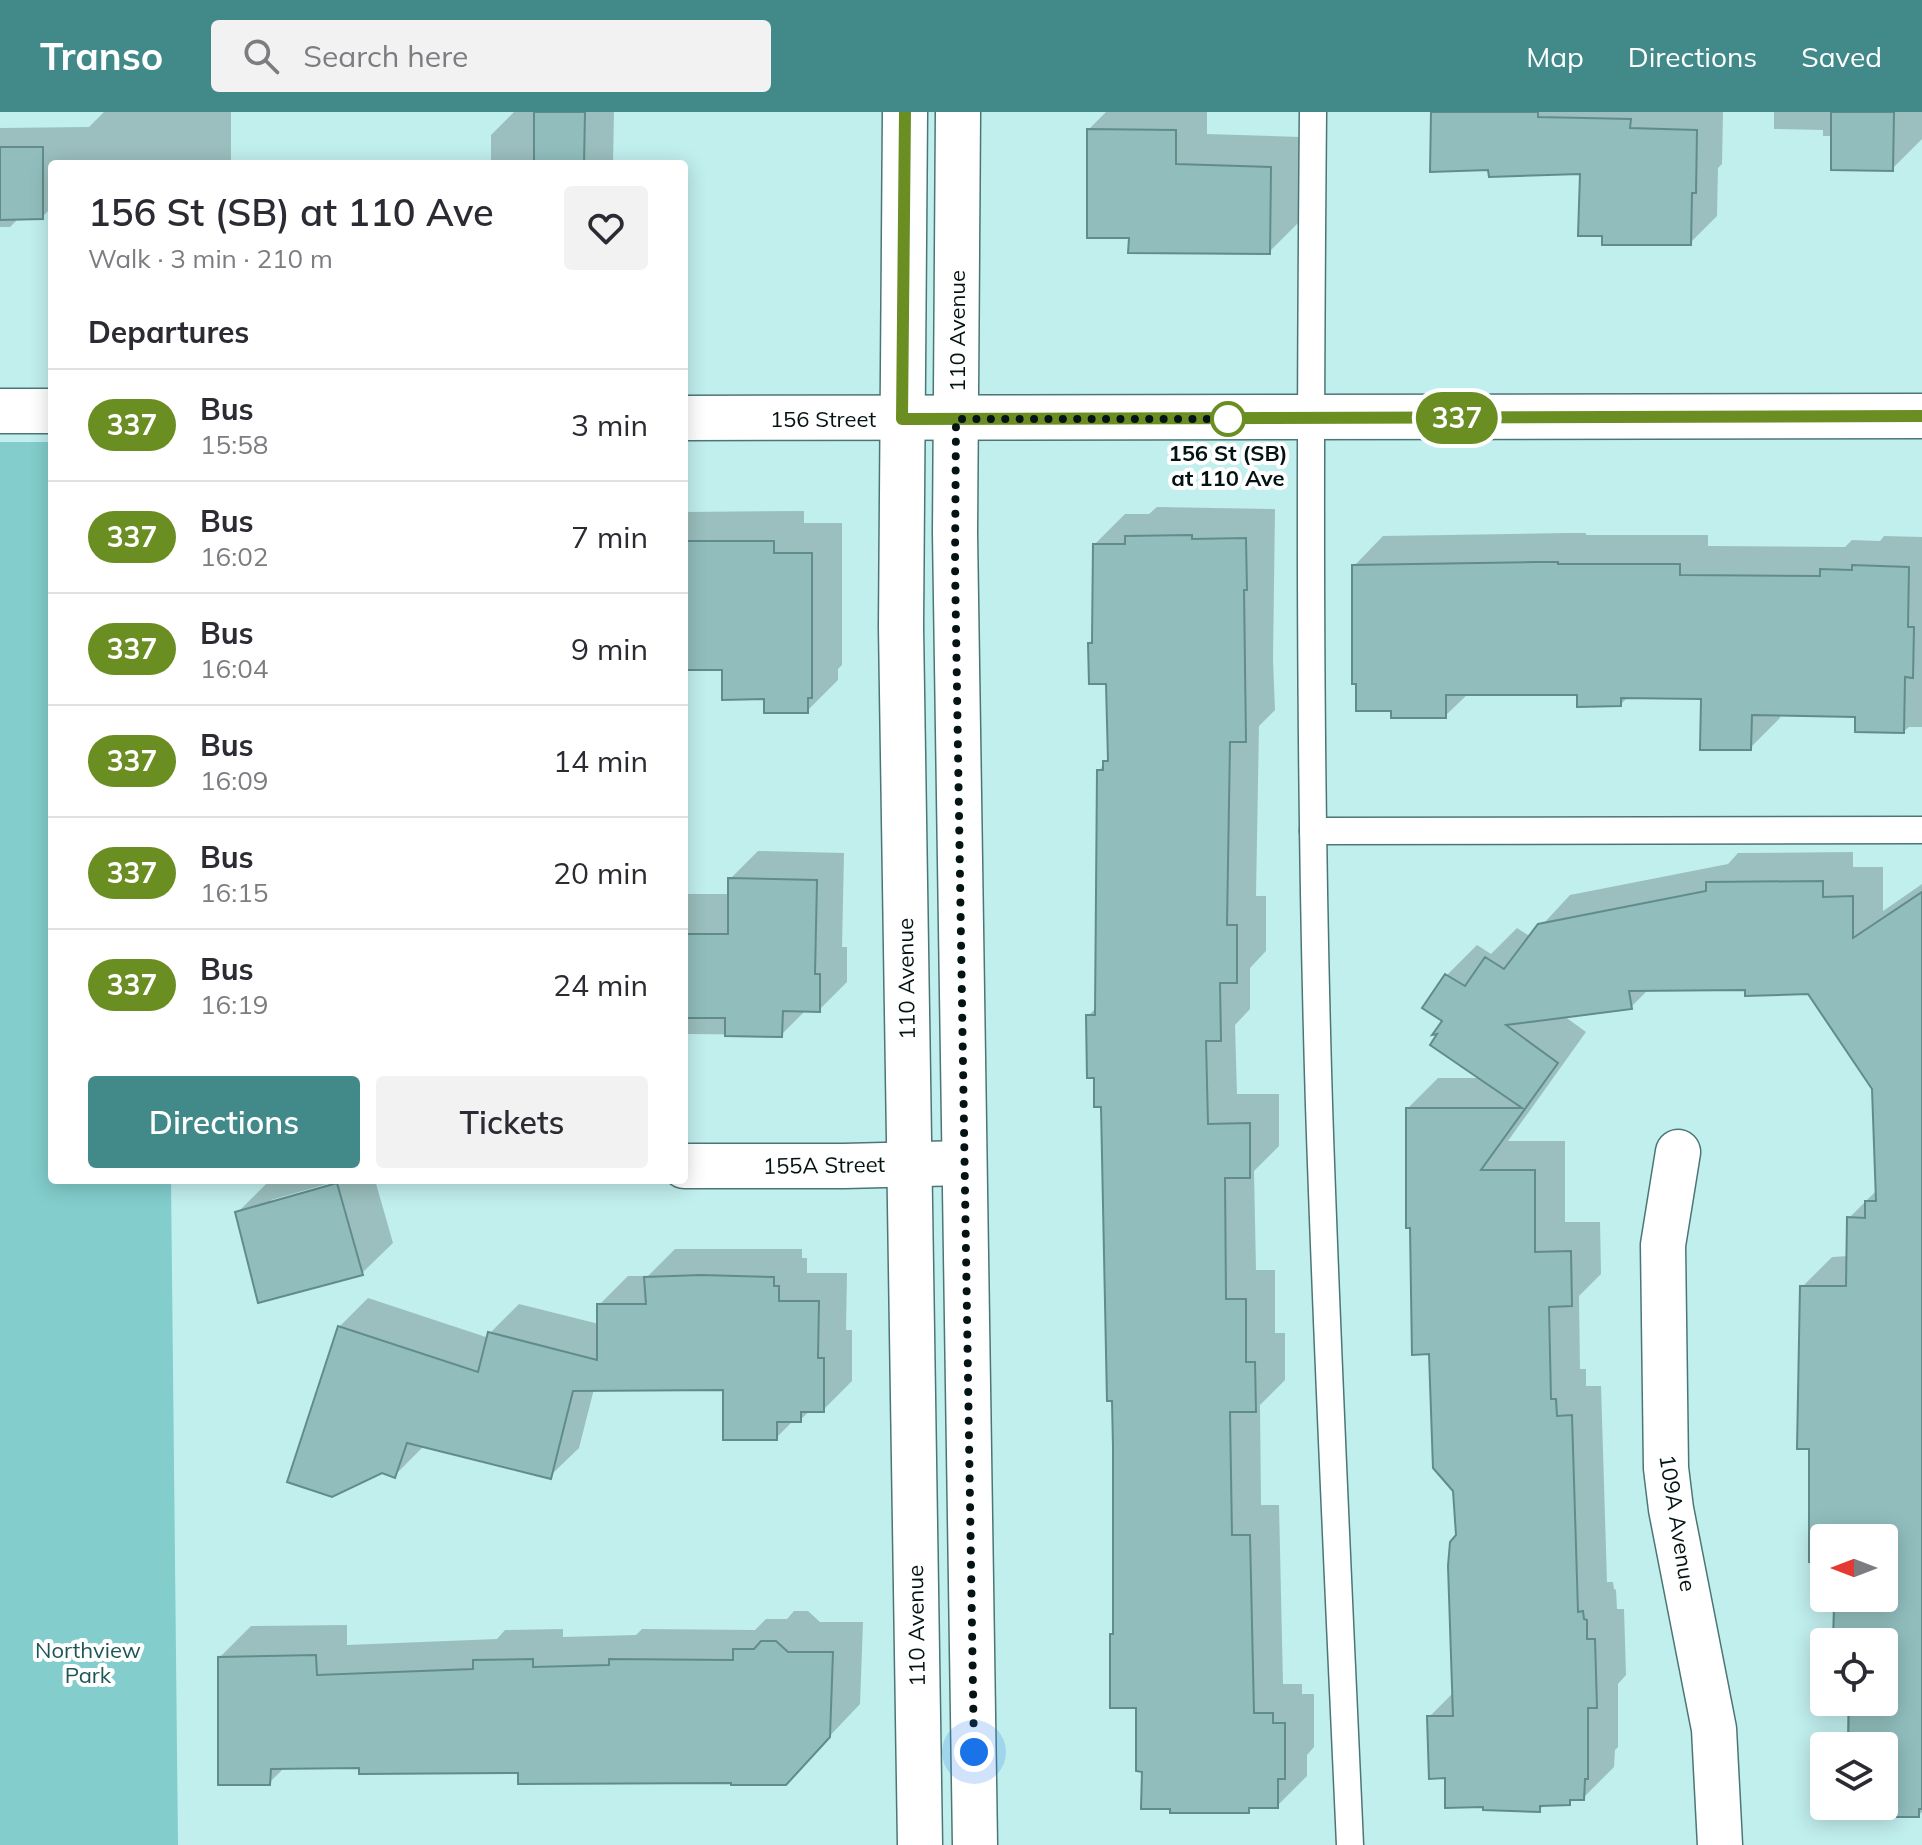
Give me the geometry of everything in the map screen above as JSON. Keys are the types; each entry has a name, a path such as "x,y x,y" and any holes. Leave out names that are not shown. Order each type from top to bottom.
{"street":[{"name":"110 Avenue","path":"905,112 901,627 920,1845"},
{"name":"110 Avenue","path":"958,112 955,533 975,1845"},
{"path":"0,411 48,411"},
{"name":"156 Street","path":"688,418 1922,416"},
{"name":"109A Avenue","path":"1678,1152 1663,1245 1666,1468 1671,1509 1714,1729 1720,1845"},
{"name":"155A Street","path":"688,1166 964,1163"}],"lane":[{"path":"1313,112 1310,418 1313,831 1319,1106 1350,1845"},
{"path":"1313,831 1922,830"}],"green space":[{"name":"Northview Park","path":"0,442 48,442 48,1184 171,1184 178,1845 0,1845"}],"building":[{"path":"534,112 585,112 584,160 534,160"},
{"path":"1431,112 1538,112 1538,117 1631,119 1630,128 1697,130 1691,245 1602,245 1602,236 1578,236 1580,174 1489,177 1488,170 1430,172"},
{"path":"1831,112 1894,112 1893,171 1831,170"},
{"path":"1087,129 1176,130 1176,164 1271,167 1270,254 1128,253 1129,238 1087,238"},
{"path":"0,147 43,147 43,219 0,220"},
{"path":"1192,535 1192,539 1246,538 1246,742 1230,742 1227,925 1237,925 1237,983 1220,983 1221,1041 1206,1041 1208,1124 1250,1123 1250,1178 1225,1178 1226,1299 1246,1299 1246,1362 1255,1362 1256,1412 1230,1412 1232,1535 1250,1535 1254,1713 1273,1713 1273,1723 1285,1723 1285,1779 1278,1779 1278,1808 1249,1808 1249,1813 1170,1813 1170,1809 1141,1809 1142,1772 1136,1771 1136,1708 1110,1708 1110,1634 1113,1634 1112,1401 1107,1401 1101,1107 1094,1107 1094,1078 1087,1078 1086,1015 1095,1015 1097,770 1103,770 1103,761 1108,761 1106,684 1089,684 1093,544 1125,544 1125,536"},
{"path":"688,541 774,541 774,553 812,553 812,698 808,698 808,713 764,713 764,699 722,700 722,670 688,670"},
{"path":"1680,564 1680,575 1820,576 1820,569 1852,570 1852,565 1909,567 1908,627 1914,627 1913,678 1905,677 1904,733 1855,732 1855,717 1752,715 1751,750 1700,750 1701,699 1621,698 1621,706 1577,707 1577,695 1446,695 1446,718 1391,718 1391,711 1356,711 1356,684 1352,684 1352,565"},
{"path":"728,878 817,880 815,974 820,974 820,1012 783,1011 782,1037 725,1036 725,1018 688,1018 688,934 728,934"},
{"path":"1823,881 1823,897 1853,896 1853,938 1922,892 1922,1809 1919,1809 1919,1817 1898,1817 1898,1732 1848,1732 1849,1716 1898,1716 1898,1628 1833,1628 1834,1612 1898,1612 1898,1524 1810,1524 1809,1562 1809,1449 1797,1449 1800,1286 1846,1286 1847,1217 1865,1218 1865,1201 1876,1201 1872,1089 1808,994 1745,996 1745,990 1629,991 1632,1009 1506,1025 1558,1063 1481,1170 1535,1170 1535,1252 1571,1251 1572,1306 1549,1307 1551,1399 1556,1399 1557,1416 1572,1415 1578,1612 1583,1611 1587,1620 1587,1639 1595,1639 1597,1708 1588,1708 1588,1779 1585,1779 1584,1800 1570,1800 1570,1805 1540,1806 1540,1812 1483,1810 1483,1807 1445,1808 1445,1778 1429,1779 1427,1716 1453,1716 1448,1566 1450,1542 1456,1535 1453,1491 1433,1468 1429,1354 1412,1355 1410,1228 1406,1228 1406,1108 1522,1108 1430,1045 1437,1034 1432,1035 1442,1021 1422,1008 1445,974 1465,986 1485,957 1504,969 1538,924 1706,891 1706,882"},
{"path":"337,1184 363,1275 258,1303 235,1212"},
{"path":"644,1277 774,1277 774,1286 779,1286 779,1301 819,1301 818,1358 824,1358 824,1412 801,1412 801,1422 777,1422 777,1440 723,1440 723,1390 573,1391 551,1479 407,1443 395,1478 382,1473 332,1497 287,1482 338,1326 478,1372 488,1332 597,1360 597,1304 646,1304"},
{"path":"761,1641 776,1641 788,1652 833,1652 830,1737 786,1785 518,1784 518,1773 359,1774 359,1768 271,1769 270,1785 218,1785 218,1657 316,1655 317,1675 473,1669 473,1660 533,1659 533,1667 609,1665 609,1659 733,1660 733,1649 754,1649"}],"bus line":[{"name":"337","path":"905,112 902,419 1922,416"}],"place":[{"name":"156 St (SB) at 110 Ave","path":"1228,419"}],"route":[{"path":"974,1752 955,565 956,419 1228,419"}]}
